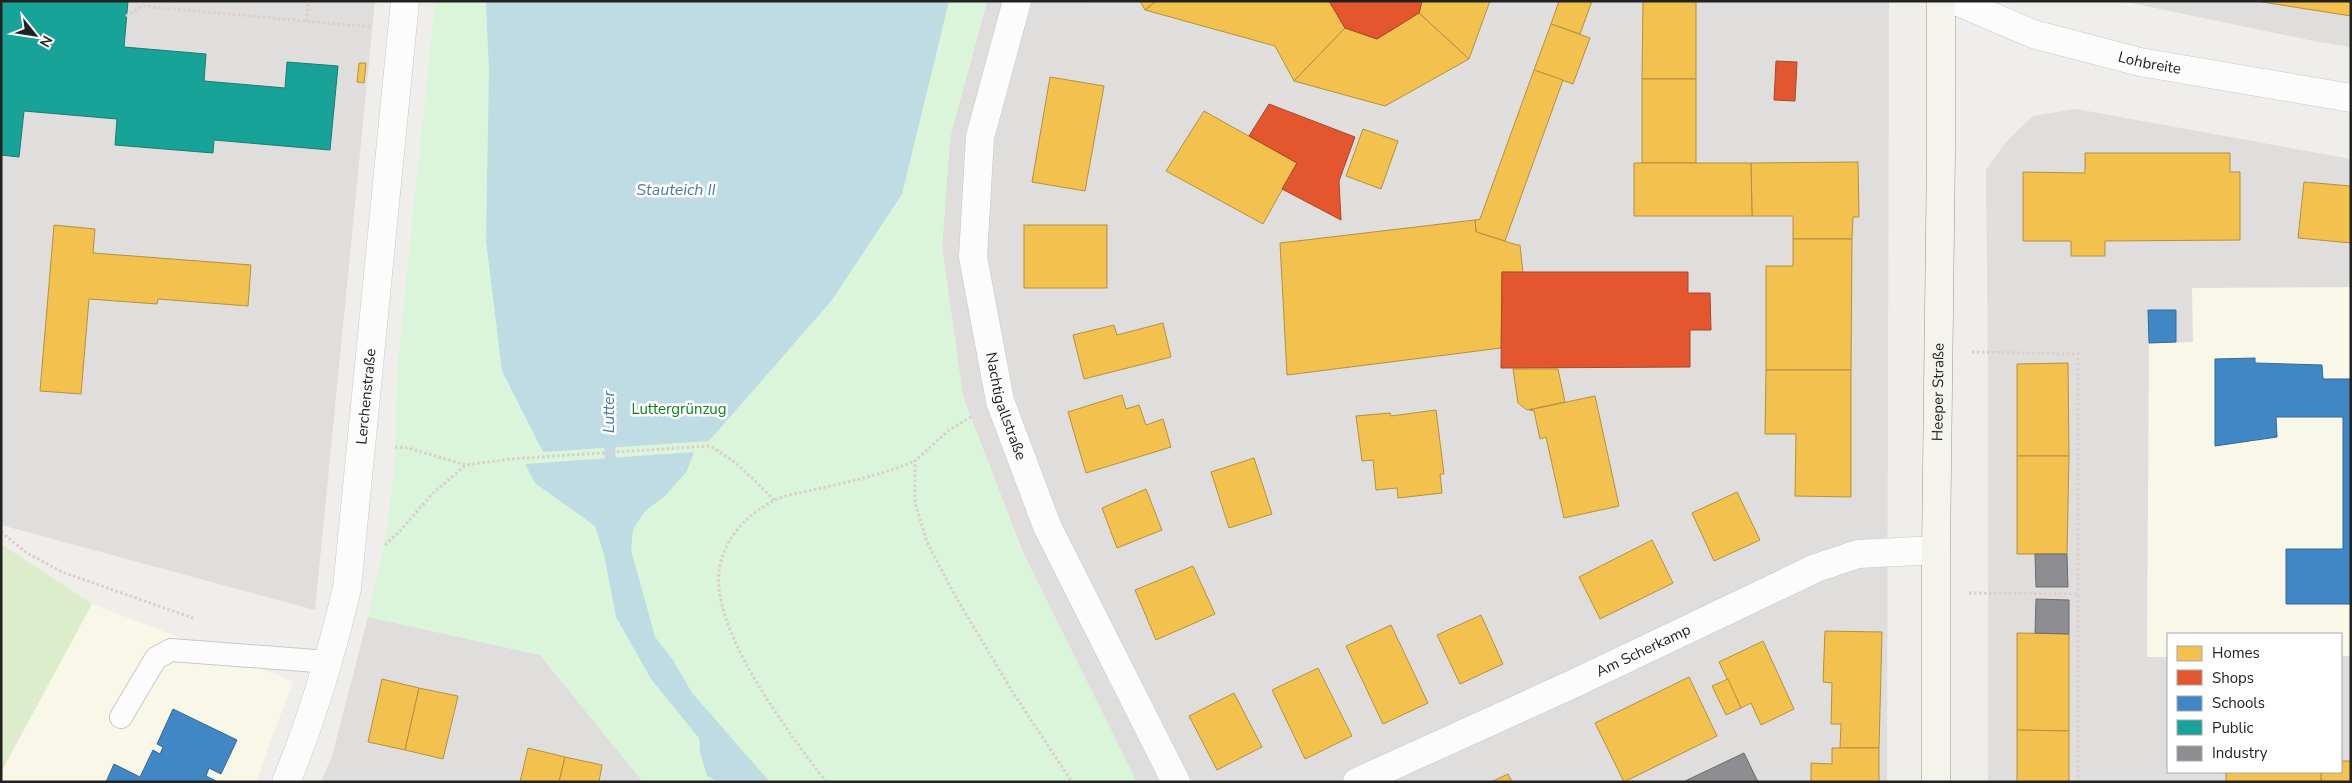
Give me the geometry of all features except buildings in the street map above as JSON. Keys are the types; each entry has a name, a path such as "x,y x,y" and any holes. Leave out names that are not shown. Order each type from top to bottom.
{"main road":[{"name":"Heeper Straße","path":"1936,782 1941,1"}],"street":[{"name":"Lerchenstraße","path":"286,782 308,729 330,662 348,588 405,1"},
{"name":"Nachtigallstraße","path":"1017,1 980,137 973,257 1000,401 1047,526 1176,782"},
{"name":"Lohbreite","path":"1956,1 2034,34 2140,62 2351,98"},
{"name":"Am Scherkamp","path":"1358,782 1575,683 1816,568 1858,554 1936,550"}],"lane":[{"path":"121,717 156,658 171,650 330,662"}],"path":[{"path":"126,16 149,1"},
{"path":"306,21 309,1"},
{"path":"143,6 360,26"},
{"path":"1939,352 2078,354 2078,782"},
{"path":"826,782 778,718 740,652 720,597 719,568 725,549 734,531 748,518 774,500 894,470 914,461 949,430 1000,401"},
{"path":"362,444 408,448 466,465 510,459 709,446 719,451 738,466 774,500"},
{"path":"914,461 915,503 927,542 954,594 1012,691 1072,782"},
{"path":"351,552 380,548 389,542 434,492 466,465"},
{"path":"1,532 27,553 62,572 200,620"},
{"path":"1936,592 2078,594"}],"shaded area":[{"path":"1,1 375,1 315,610 1,525"},
{"path":"987,1 1889,1 1887,782 1137,782 1024,555 963,397 942,248 950,138"},
{"path":"1088,1 1140,1 1145,10 1275,46 1294,81 1385,106 1469,59 1490,1 1559,1 1480,219 1404,228 1404,194 1383,189 1401,140 1292,103 1071,59"},
{"path":"2122,1 2351,1 2351,47 2318,42"},
{"path":"2076,109 2351,159 2351,782 1988,782 1986,170 2005,143 2033,116"},
{"path":"2351,287 2351,656 2342,656 2342,633 2167,633 2167,657 2147,657 2149,343 2193,342 2192,288"},
{"path":"128,356 328,374 310,581 110,543 112,522 79,519 91,381 126,384"},
{"path":"92,604 293,681 256,782 1,782 1,772"},
{"path":"368,617 540,655 643,782 321,782 332,756"}],"green space":[{"name":"Luttergrünzug","path":"435,1 987,1 950,138 942,248 963,397 1024,555 1137,782 643,782 540,655 368,617 385,540 394,475 398,362"},
{"path":"1,544 92,604 1,772"}],"water":[{"name":"Stauteich II","path":"486,1 949,1 902,194 832,300 709,441 543,452 502,371 486,240 489,71"},
{"path":"694,452 687,471 665,496 645,511 633,529 631,550 655,637 673,660 692,693 770,782 719,782 707,776 700,752 699,738 651,679 616,617 604,554 595,526 535,483 525,464"}],"waterway":[{"name":"Lutter","path":"609,434 611,472"}]}
